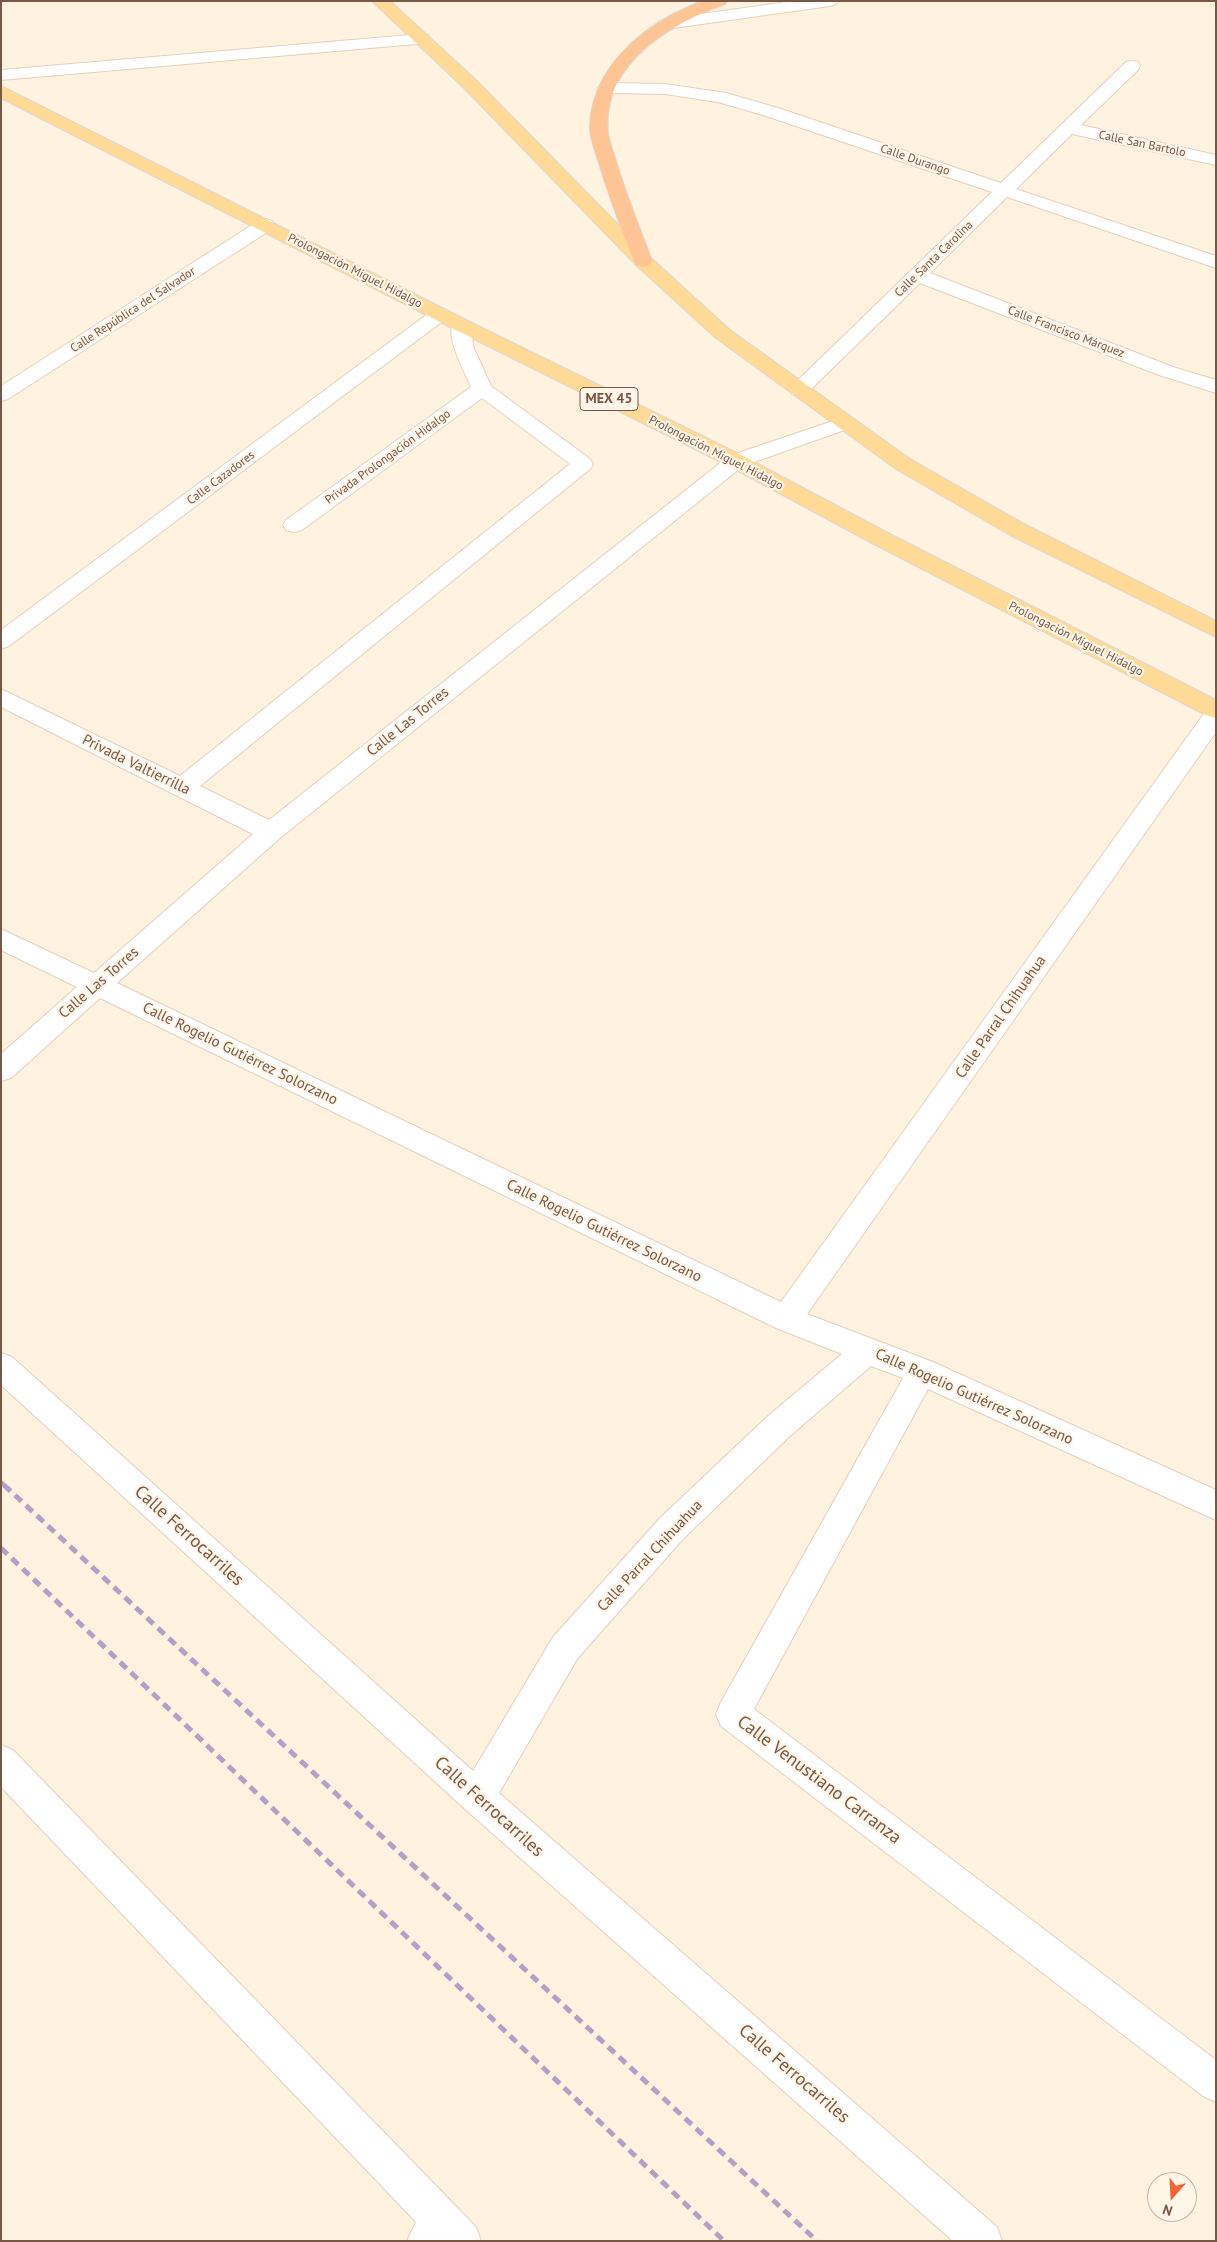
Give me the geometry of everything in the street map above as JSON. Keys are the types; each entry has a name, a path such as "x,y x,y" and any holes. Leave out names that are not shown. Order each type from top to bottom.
{"highway":[{"path":"643,261 611,175 599,132 601,102 614,73 635,47 666,24 692,10 719,1"}],"main road":[{"path":"380,1 471,86 643,261 724,334 903,464 1018,530 1216,630"},
{"name":"Prolongación Miguel Hidalgo","path":"1,91 461,325 736,461 878,537 1216,710"}],"street":[{"path":"666,24 830,1"},
{"path":"1,75 422,39"},
{"name":"Calle Santa Carolina","path":"799,390 1132,66"},
{"name":"Calle Durango","path":"607,88 665,89 720,97 772,112 1216,262"},
{"name":"Calle San Bartolo","path":"1069,128 1216,160"},
{"name":"Calle República del Salvador","path":"1,395 265,225"},
{"name":"Calle Francisco Márquez","path":"917,275 1166,371 1216,387"},
{"name":"Calle Cazadores","path":"1,641 440,314"},
{"path":"182,787 583,464 482,389 463,346 461,325"},
{"name":"Privada Prolongación Hidalgo","path":"294,525 482,389"},
{"name":"Calle Las Torres","path":"1,1070 271,832 736,461 846,423"},
{"name":"Privada Valtierrilla","path":"1,697 271,832"},
{"name":"Calle Parral Chihuahua","path":"786,1319 1216,714"},
{"name":"Calle Rogelio Gutiérrez Solorzano","path":"1,939 786,1319 922,1372 1216,1505"},
{"name":"Calle Parral Chihuahua","path":"477,1796 565,1648 671,1529 779,1426 867,1351"},
{"name":"Calle Ferrocarriles","path":"1,1366 477,1796 983,2241"},
{"name":"Calle Venustiano Carranza","path":"922,1372 733,1714 1216,2083"},
{"path":"1,1762 443,2234"}],"railway":[{"path":"1,1482 4,1485"},
{"path":"4,1485 817,2241"},
{"path":"1,1548 724,2241"}]}
